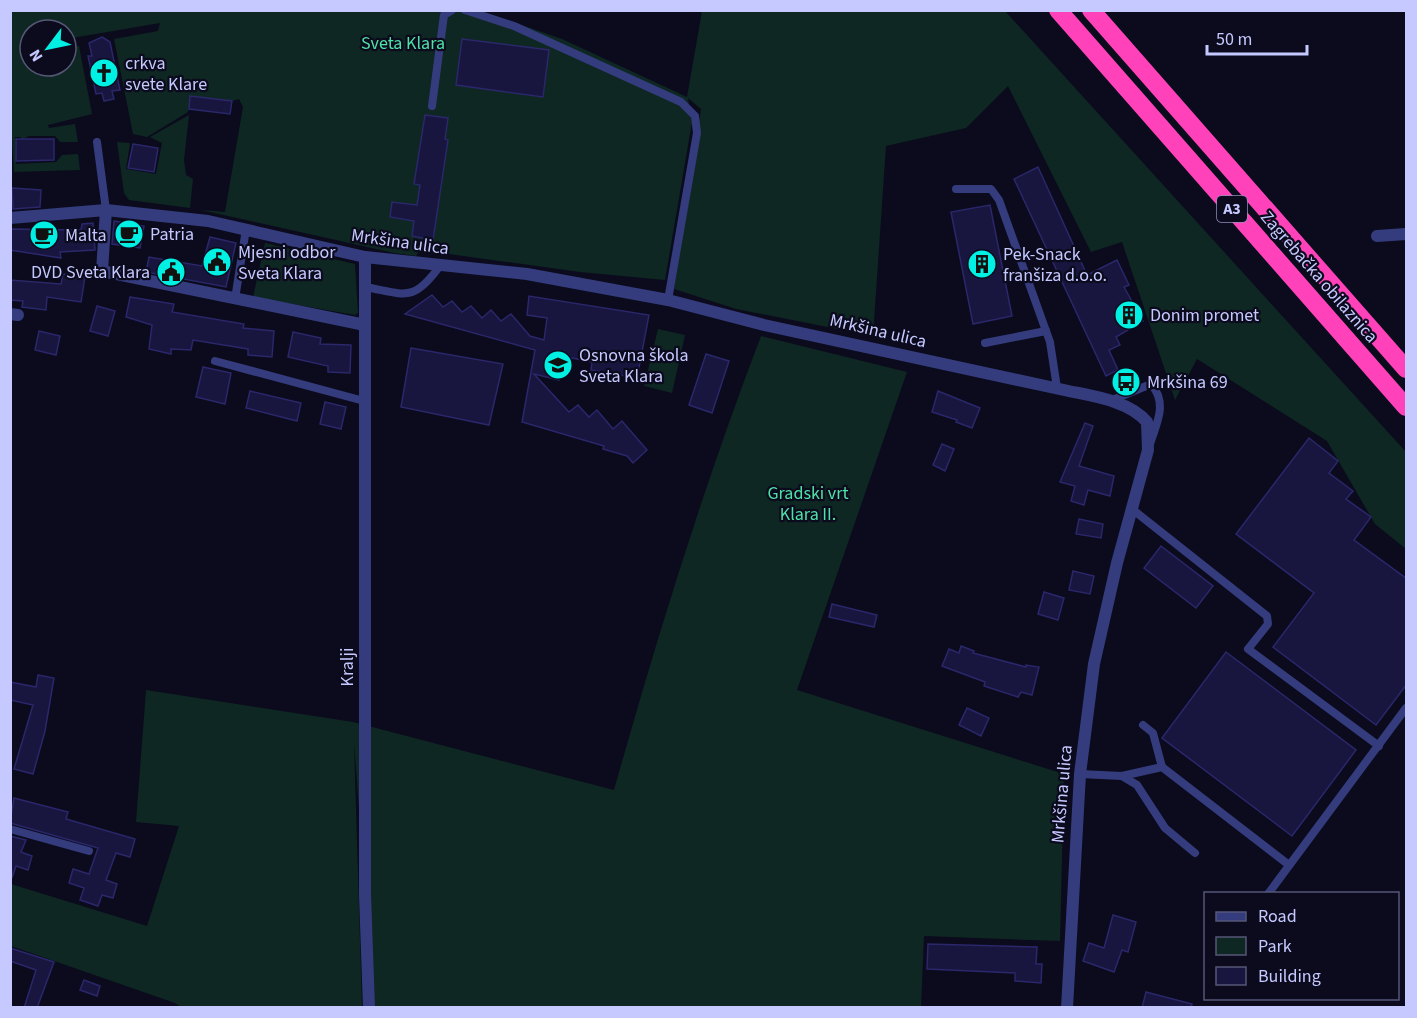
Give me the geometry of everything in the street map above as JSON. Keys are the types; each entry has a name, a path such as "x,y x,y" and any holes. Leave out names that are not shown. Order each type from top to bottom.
{"highway":[{"name":"Zagrebačka obilaznica","path":"1058,10 1407,407"},
{"name":"Zagrebačka obilaznica","path":"1091,10 1407,369"}],"street":[{"name":"Mrkšina ulica","path":"10,218 106,210 167,214 246,229 365,257 439,267 526,274 668,300 764,325 1057,388 1110,401 1131,409 1147,422 1148,450 1098,645 1080,774 1067,1008"},
{"path":"106,210 102,271 365,326"},
{"path":"1377,236 1407,234"},
{"name":"Kralji","path":"365,257 365,884 369,1008"}],"lane":[{"path":"432,106 444,15 452,10"},
{"path":"465,10 514,26 681,102 695,116 698,134 668,300"},
{"path":"97,142 106,210"},
{"path":"956,189 991,189 999,200 1046,331 1057,388"},
{"path":"235,299 246,229"},
{"path":"365,287 406,294 415,292 424,287 439,267"},
{"path":"985,344 1046,331"},
{"path":"215,361 364,401"},
{"path":"1110,401 1151,384 1158,393 1162,405 1148,450"},
{"path":"1132,509 1267,616 1268,624 1248,649 1379,746"},
{"path":"1269,892 1407,708"},
{"path":"1143,725 1153,733 1162,766 1289,865"},
{"path":"1080,774 1122,776 1162,766"},
{"path":"1122,776 1137,785 1165,828 1195,853"},
{"path":"10,829 89,851"}],"green space":[{"name":"Sveta Klara","path":"11,11 481,11 562,39 687,97 702,11 1005,11 1406,452 1406,549 1375,524 1327,441 1197,359 1175,400 1122,242 1091,252 1008,86 966,128 886,146 873,336 736,309 674,289 701,109 688,98 692,122 665,280 580,272 420,250 416,256 394,253 201,210 225,212 243,107 239,99 232,101 191,96 188,112 147,137 133,134 114,39 158,31 160,23 78,37 78,18 18,18 18,78 78,78 79,46 92,114 48,125 49,128 75,124 78,142 60,142 55,136 29,136 21,140 21,137 15,137 16,164 56,162 62,155 78,154 80,170 14,172 11,123"},
{"path":"189,115 184,160 186,175 193,179 190,208 129,200 124,193 117,142 130,143 126,169 156,174 162,143 150,137"},
{"path":"265,243 355,264 358,313 355,315 253,297"},
{"path":"658,329 685,335 672,393 644,386"},
{"name":"Gradski vrt Klara II.","path":"761,336 907,372 797,690 1064,774 1060,941 924,936 921,1007 374,1007 354,742 362,1007 181,1007 11,946 11,884 147,926 179,826 136,822 146,690 353,722 614,790 682,562"}],"building":[{"name":"crkva svete Klare","path":"102,37 110,42 120,90 112,91 114,99 104,101 102,93 96,94 88,56 92,56 89,43"},
{"path":"462,39 549,50 543,97 456,85"},
{"path":"190,96 232,101 230,114 189,109"},
{"path":"425,115 448,118 445,139 448,140 433,240 412,236 414,221 390,217 392,202 417,205 420,185 414,184"},
{"path":"16,139 54,139 54,160 16,161"},
{"path":"133,144 158,148 154,172 128,168"},
{"path":"1038,167 1087,275 1117,260 1129,285 1124,287 1143,321 1116,337 1120,345 1109,350 1118,370 1106,376 1014,179"},
{"path":"12,188 41,190 40,207 13,209"},
{"name":"Pek-Snack franšiza d.o.o.","path":"990,205 1012,316 973,324 951,212"},
{"path":"114,221 144,226 140,248 112,244"},
{"path":"93,223 95,250 60,252 61,258 10,250 10,229 81,230 82,224"},
{"path":"210,237 236,243 226,287 146,272 149,257 202,266"},
{"path":"63,274 85,277 81,302 47,297 46,310 22,307 23,301 10,300 10,280 61,284"},
{"path":"432,295 443,307 452,301 462,312 471,306 482,318 491,310 501,321 511,314 530,336 544,340 547,318 527,315 529,296 649,315 637,378 591,370 592,362 562,356 559,380 534,374 569,412 578,405 589,417 597,410 613,429 622,421 647,450 633,463 627,456 603,449 604,446 522,422 535,350 405,314"},
{"path":"130,297 174,304 172,312 244,324 243,328 274,331 272,357 248,355 248,349 193,340 191,350 171,349 171,354 149,349 152,325 126,317"},
{"path":"97,306 115,311 108,336 90,331"},
{"path":"39,331 60,336 56,355 35,350"},
{"path":"293,332 321,338 320,344 351,345 350,373 328,372 328,366 288,357"},
{"path":"411,348 503,364 489,425 401,407"},
{"path":"706,354 729,361 712,413 689,405"},
{"path":"203,367 231,373 225,404 196,397"},
{"path":"250,391 301,403 297,421 246,408"},
{"path":"938,391 980,408 972,428 956,422 957,420 932,412"},
{"path":"325,402 346,407 341,429 320,424"},
{"path":"1085,423 1093,426 1079,466 1114,476 1110,496 1088,490 1084,505 1071,501 1075,486 1060,482"},
{"path":"1309,438 1338,461 1329,473 1353,491 1346,499 1371,517 1354,540 1407,579 1407,684 1376,725 1273,647 1314,593 1236,534"},
{"path":"942,444 954,449 945,471 933,465"},
{"path":"1079,519 1103,524 1101,538 1076,534"},
{"path":"1161,546 1213,586 1196,608 1144,568"},
{"path":"1073,571 1094,576 1090,594 1069,590"},
{"path":"1044,592 1064,598 1058,620 1038,614"},
{"path":"832,604 877,615 874,627 829,617"},
{"path":"961,646 974,651 973,653 1026,667 1026,665 1039,667 1032,695 1021,692 1018,697 984,686 985,682 942,666 949,649 959,653"},
{"path":"1226,652 1356,750 1292,836 1162,738"},
{"path":"38,675 54,678 45,731 33,774 14,769 33,705 10,700 10,682 36,687"},
{"path":"967,708 989,718 981,736 959,725"},
{"path":"14,798 68,812 66,819 135,839 130,857 116,853 106,880 117,884 113,898 102,895 98,906 80,900 84,888 69,883 73,869 89,874 98,848 10,823"},
{"path":"10,836 26,840 21,852 32,856 28,870 16,866 12,878"},
{"path":"1113,915 1136,922 1128,952 1122,950 1114,972 1083,961 1089,943 1104,948"},
{"path":"928,944 1037,947 1036,964 1042,964 1041,983 1015,981 1015,973 927,969"},
{"path":"10,948 54,962 37,1008 24,1008 36,970 10,961"},
{"path":"84,980 100,986 97,996 80,990"},
{"path":"1146,992 1192,1004 1191,1008 1142,1008"}],"place":[{"name":"crkva svete Klare","path":"104,73"},
{"name":"Patria","path":"129,234"},
{"name":"Malta","path":"44,235"},
{"name":"Mjesni odbor Sveta Klara","path":"217,262"},
{"name":"Pek-Snack franšiza d.o.o.","path":"982,264"},
{"name":"DVD Sveta Klara","path":"171,272"},
{"name":"Donim promet","path":"1129,315"},
{"name":"Osnovna škola Sveta Klara","path":"558,365"},
{"name":"Mrkšina 69","path":"1126,382"}]}
